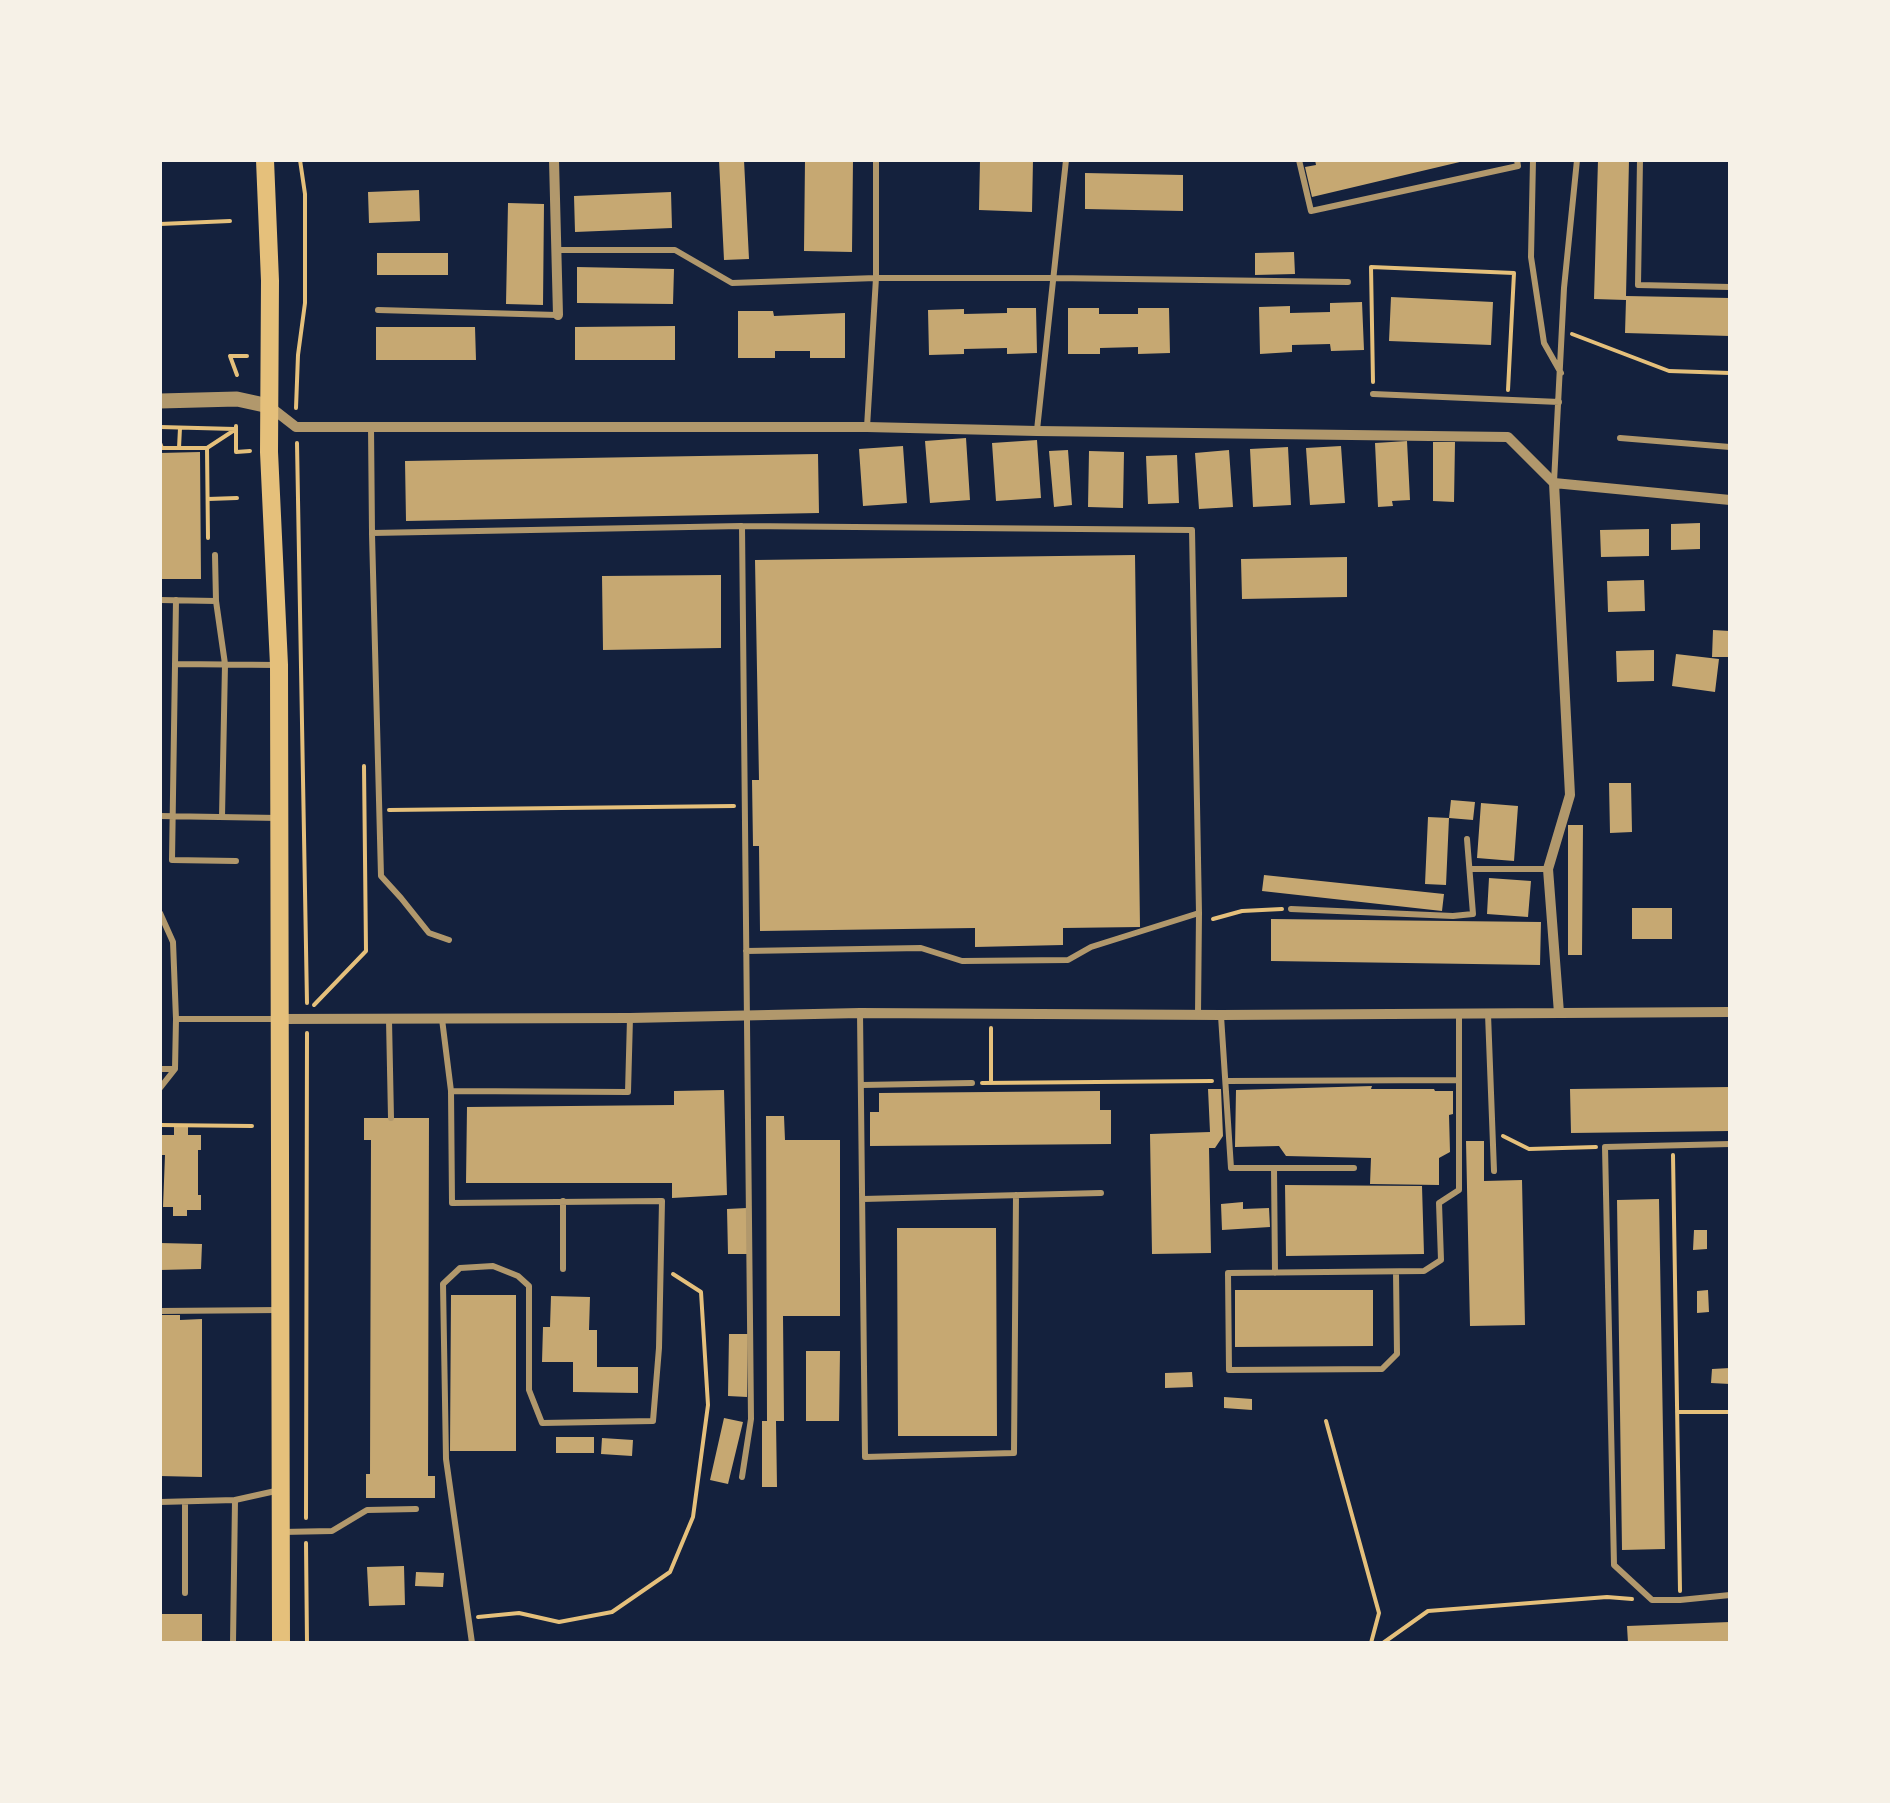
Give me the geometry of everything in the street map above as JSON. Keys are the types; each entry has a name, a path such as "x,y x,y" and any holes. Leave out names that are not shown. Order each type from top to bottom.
{"main road":[{"path":"264,160 270,281 272,570 278,665 280,1643"}],"street":[{"path":"554,160 558,314"},
{"path":"160,401 237,399 269,406 296,427 867,427 1508,438 1554,483 1730,500"},
{"path":"1554,483 1570,795 1548,869 1558,1013"},
{"path":"280,1019 860,1013 1730,1012"}],"lane":[{"path":"867,427 876,278 876,160"},
{"path":"1037,431 1066,160"},
{"path":"1299,160 1311,211 1518,166 1517,160"},
{"path":"1533,160 1531,257 1544,343 1562,374"},
{"path":"1554,483 1564,288 1577,160"},
{"path":"1640,160 1638,286 1730,287"},
{"path":"556,250 675,250 732,283 876,278 1348,282"},
{"path":"378,310 558,314"},
{"path":"1373,394 1559,402"},
{"path":"371,426 381,876 429,933 449,940"},
{"path":"1620,438 1730,447"},
{"path":"372,533 742,526 1192,530 1198,1014"},
{"path":"742,526 751,1419 742,1478"},
{"path":"215,555 216,601 225,664 222,817"},
{"path":"160,600 216,601"},
{"path":"176,600 172,860 236,861"},
{"path":"175,664 278,665"},
{"path":"160,816 279,818"},
{"path":"1291,909 1473,914 1467,840"},
{"path":"1469,869 1548,869"},
{"path":"746,952 921,948 962,961 1068,960 1091,947 1198,912"},
{"path":"160,913 173,942 176,1019 176,1069 160,1088"},
{"path":"1396,1272 1397,1354 1382,1368 1228,1370 1228,1273 1275,1273 1396,1272 1424,1272 1441,1260 1439,1203 1460,1190 1459,1012"},
{"path":"860,1013 865,1457 1014,1454 1016,1195"},
{"path":"1488,1013 1494,1172"},
{"path":"1221,1015 1231,1168 1354,1168"},
{"path":"450,1091 628,1092 630,1018"},
{"path":"176,1019 280,1019"},
{"path":"442,1019 450,1091 452,1202 662,1201 653,1422 542,1422 529,1390 530,1286 518,1276 492,1266 460,1268 443,1284 446,1459 472,1643"},
{"path":"389,1020 391,1118"},
{"path":"160,1069 176,1069"},
{"path":"1227,1081 1458,1080"},
{"path":"862,1085 972,1083"},
{"path":"1730,1144 1606,1147 1614,1565 1652,1600 1730,1594"},
{"path":"1274,1168 1275,1273"},
{"path":"863,1199 1101,1193"},
{"path":"563,1202 563,1269"},
{"path":"160,1311 280,1310"},
{"path":"160,1502 236,1500 280,1490"},
{"path":"233,1643 236,1500"},
{"path":"184,1593 185,1502"},
{"path":"280,1532 332,1531 367,1510 416,1510"}],"path":[{"path":"296,408 295,356 305,285 305,194 300,160"},
{"path":"160,224 230,221"},
{"path":"1373,394 1370,268 1514,273 1508,400"},
{"path":"1563,330 1669,371 1730,373"},
{"path":"237,375 230,356 247,356"},
{"path":"160,427 236,428"},
{"path":"179,448 180,428"},
{"path":"160,442 162,448 207,448 236,428"},
{"path":"236,428 236,452 251,451"},
{"path":"297,441 294,451 308,1011 366,951 364,752"},
{"path":"207,448 208,538"},
{"path":"208,500 237,498"},
{"path":"364,810 745,806"},
{"path":"1198,923 1242,911 1291,909"},
{"path":"990,1013 991,1083"},
{"path":"308,1019 308,1643"},
{"path":"972,1083 1227,1081"},
{"path":"160,1125 252,1126"},
{"path":"1492,1130 1529,1148 1606,1147"},
{"path":"1673,1146 1680,1600"},
{"path":"468,1618 519,1614 559,1622 612,1612 670,1572 693,1517 708,1404 700,1292 660,1265"},
{"path":"1677,1412 1730,1412"},
{"path":"1326,1420 1379,1613 1372,1643"},
{"path":"1382,1643 1428,1612 1607,1597 1652,1600"}],"building":[{"path":"719,160 744,160 749,259 724,260"},
{"path":"805,160 853,160 852,252 804,251"},
{"path":"980,160 1033,160 1032,212 979,210"},
{"path":"1315,160 1464,161 1312,197 1305,167 1316,165"},
{"path":"1598,160 1629,160 1626,296 1730,298 1730,336 1625,333 1626,300 1594,299"},
{"path":"1085,173 1183,175 1183,211 1085,209"},
{"path":"419,190 420,221 369,223 368,192"},
{"path":"671,192 672,228 575,232 574,196"},
{"path":"508,203 544,204 543,305 506,304"},
{"path":"1294,252 1295,274 1255,275 1255,253"},
{"path":"377,253 448,253 448,275 377,275"},
{"path":"577,267 674,269 673,304 577,303"},
{"path":"1391,297 1493,302 1491,345 1389,341"},
{"path":"1362,302 1364,350 1331,351 1330,344 1292,345 1292,352 1260,354 1259,307 1290,306 1290,313 1330,312 1330,303"},
{"path":"1007,308 1036,308 1037,353 1007,354 1007,348 929,355 928,310 1007,313"},
{"path":"1068,308 1099,308 1099,314 1138,314 1138,308 1169,308 1170,353 1138,354 1138,347 1100,348 1100,354 1068,354"},
{"path":"738,311 773,311 774,316 845,313 845,358 810,358 810,351 775,351 775,358 738,358"},
{"path":"675,326 675,360 575,360 575,327"},
{"path":"376,327 475,327 476,360 376,360"},
{"path":"966,438 970,500 930,503 925,441"},
{"path":"1037,440 1041,498 996,501 992,443"},
{"path":"1407,441 1410,500 1378,507 1375,443"},
{"path":"1433,442 1455,442 1454,502 1433,501"},
{"path":"903,446 907,503 863,506 859,449"},
{"path":"1341,446 1345,503 1310,505 1306,448"},
{"path":"1288,447 1291,505 1253,507 1250,449"},
{"path":"1068,450 1072,505 1054,507 1049,451"},
{"path":"1229,450 1233,507 1199,509 1195,453"},
{"path":"1089,451 1124,452 1123,508 1088,507"},
{"path":"200,452 201,579 160,579 160,453"},
{"path":"818,454 819,513 406,521 405,461"},
{"path":"1177,455 1179,503 1148,504 1146,456"},
{"path":"1700,523 1700,549 1671,550 1671,524"},
{"path":"1649,529 1649,556 1601,557 1600,530"},
{"path":"1135,555 1140,927 1063,928 1063,945 975,947 975,928 760,931 759,846 753,846 752,780 759,780 755,560"},
{"path":"1347,557 1347,597 1242,599 1241,559"},
{"path":"721,575 721,648 603,650 602,576"},
{"path":"1644,580 1645,611 1608,612 1607,581"},
{"path":"1713,630 1730,631 1730,657 1712,657"},
{"path":"1654,650 1654,681 1617,682 1616,651"},
{"path":"1676,654 1719,659 1715,692 1672,686"},
{"path":"1609,783 1631,783 1632,832 1610,833"},
{"path":"1451,800 1475,802 1473,820 1449,818"},
{"path":"1481,803 1518,806 1514,861 1477,858"},
{"path":"1428,817 1449,818 1446,885 1425,884"},
{"path":"1568,825 1583,825 1582,955 1568,955"},
{"path":"1264,875 1444,894 1442,911 1262,891"},
{"path":"1489,878 1531,881 1528,917 1487,914"},
{"path":"1632,908 1672,908 1672,939 1632,939"},
{"path":"1271,919 1541,922 1540,965 1271,961"},
{"path":"1372,1086 1371,1089 1453,1091 1450,1152 1439,1158 1439,1185 1370,1184 1371,1158 1286,1156 1279,1146 1235,1147 1236,1090"},
{"path":"1730,1087 1730,1131 1571,1133 1570,1089"},
{"path":"1208,1089 1221,1089 1223,1136 1215,1148 1209,1148 1211,1253 1152,1254 1150,1134 1210,1132"},
{"path":"724,1090 727,1195 672,1198 672,1183 466,1183 467,1107 674,1105 674,1091"},
{"path":"1100,1091 1100,1110 1111,1110 1111,1144 870,1146 870,1112 879,1112 879,1093"},
{"path":"766,1116 784,1116 785,1140 840,1140 840,1316 783,1316 784,1421 776,1421 777,1487 762,1487 762,1421 767,1421"},
{"path":"364,1118 429,1118 428,1476 435,1476 435,1498 366,1498 366,1474 370,1474 371,1140 364,1140"},
{"path":"174,1127 188,1127 188,1135 201,1135 201,1210 187,1210 187,1216 173,1216 173,1207 163,1207 162,1135 174,1135"},
{"path":"1466,1141 1484,1141 1484,1181 1522,1180 1525,1325 1470,1326"},
{"path":"1285,1185 1422,1186 1424,1254 1286,1256"},
{"path":"1659,1199 1665,1549 1622,1550 1617,1200"},
{"path":"1243,1202 1243,1209 1269,1208 1270,1227 1222,1230 1221,1204"},
{"path":"747,1208 747,1254 728,1254 727,1209"},
{"path":"897,1228 996,1228 997,1436 898,1436"},
{"path":"1694,1230 1707,1230 1707,1249 1693,1250"},
{"path":"160,1243 202,1244 201,1269 160,1270"},
{"path":"1235,1290 1373,1290 1373,1346 1235,1347"},
{"path":"1708,1290 1709,1312 1697,1313 1697,1291"},
{"path":"451,1295 516,1295 516,1451 450,1451"},
{"path":"551,1296 590,1297 589,1330 597,1330 597,1367 638,1367 638,1393 573,1392 573,1362 542,1362 543,1327 550,1327"},
{"path":"160,1315 180,1315 180,1320 202,1319 202,1477 160,1476"},
{"path":"729,1334 748,1334 747,1397 728,1396"},
{"path":"806,1351 840,1351 839,1421 806,1421"},
{"path":"1730,1368 1730,1384 1711,1383 1712,1369"},
{"path":"1192,1372 1193,1387 1165,1388 1165,1373"},
{"path":"1224,1397 1252,1399 1252,1410 1224,1408"},
{"path":"724,1418 743,1422 728,1484 710,1480"},
{"path":"556,1437 594,1437 594,1453 556,1453"},
{"path":"602,1438 633,1440 632,1456 601,1454"},
{"path":"404,1566 405,1605 369,1606 367,1567"},
{"path":"416,1572 444,1573 443,1587 415,1586"},
{"path":"160,1614 202,1614 202,1643 160,1643"},
{"path":"1730,1622 1730,1643 1628,1643 1627,1626"}]}
